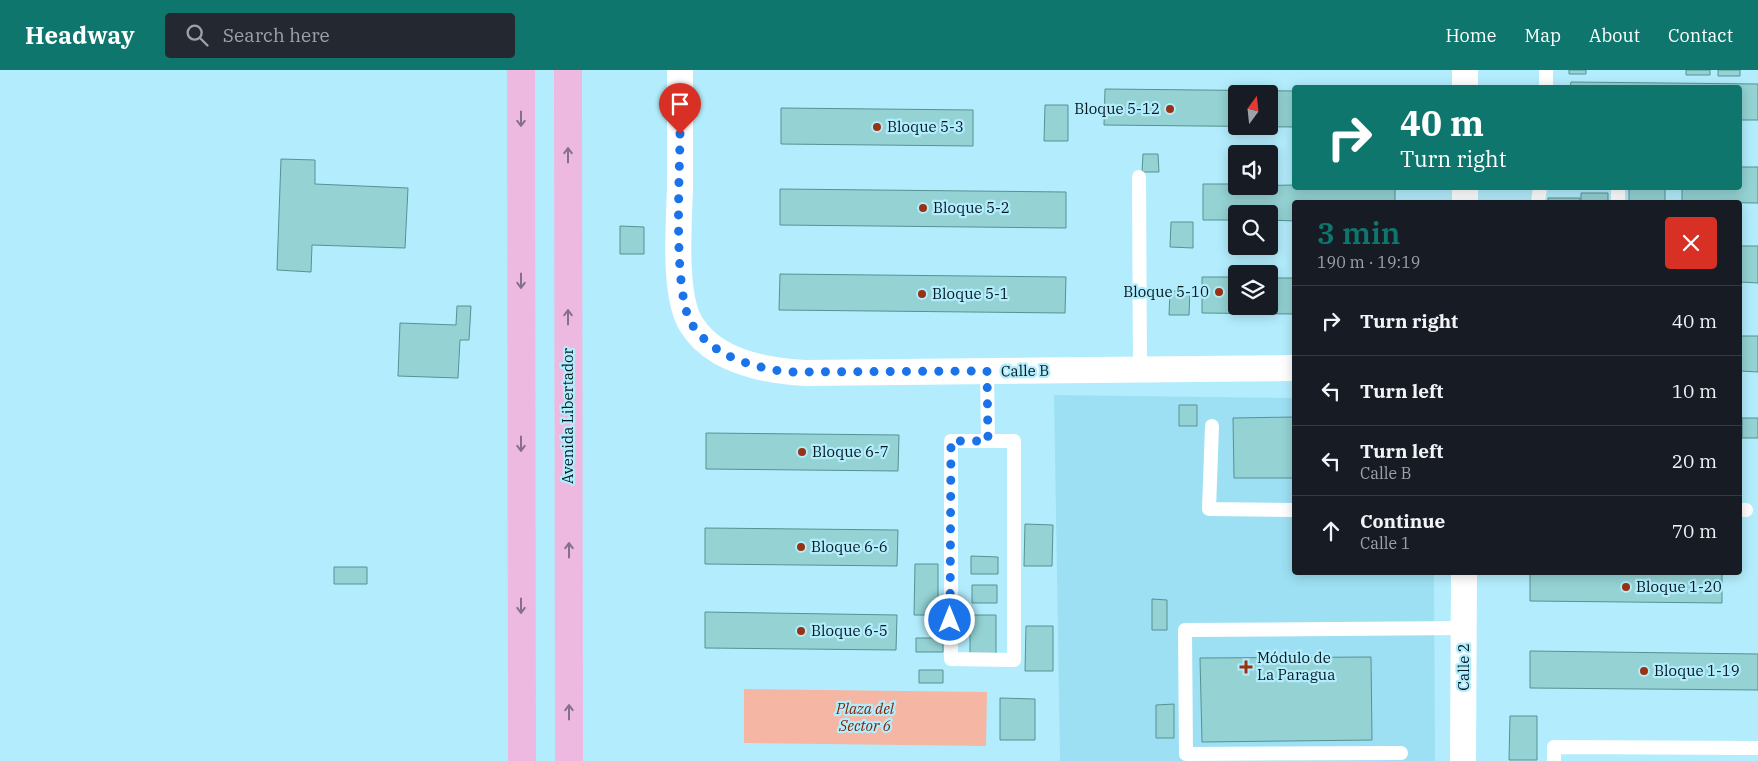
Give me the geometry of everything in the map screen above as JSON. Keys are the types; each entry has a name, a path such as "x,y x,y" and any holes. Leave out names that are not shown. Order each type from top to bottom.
{"main road":[{"path":"521,70 522,761"},
{"name":"Avenida Libertador","path":"568,70 569,761"}],"street":[{"name":"Calle B","path":"680,70 679,250 682,295 691,325 704,339 735,360 757,367 786,372 1292,368"},
{"path":"1465,70 1465,85"},
{"name":"Calle 2","path":"1464,575 1464,761"}],"lane":[{"path":"1546,70 1546,85"},
{"path":"1139,177 1140,369"},
{"path":"987,371 988,441"},
{"path":"1212,426 1209,509 1292,510"},
{"path":"951,441 988,441 1014,441 1014,660 950,659 951,441"},
{"path":"1401,753 1186,754 1185,630 1464,628"},
{"path":"1554,761 1554,747 1758,748"}],"shaded area":[{"name":"Módulo de La Paragua","path":"1054,395 1292,398 1292,575 1434,575 1435,761 1060,761"}],"green space":[{"name":"Plaza del Sector 6","path":"744,689 987,692 986,746 744,743"}],"building":[{"path":"1569,70 1586,70 1586,74 1569,74"},
{"path":"1686,70 1710,70 1710,75 1686,75"},
{"path":"1718,70 1740,70 1740,76 1718,76"},
{"path":"1571,82 1758,84 1758,120 1742,120 1742,85 1570,85"},
{"name":"Bloque 5-12","path":"1105,89 1228,90 1228,126 1104,125"},
{"name":"Bloque 5-12","path":"1278,91 1292,91 1292,127 1278,127"},
{"path":"1045,105 1068,105 1068,141 1044,141"},
{"name":"Bloque 5-3","path":"781,108 973,110 973,146 781,144"},
{"path":"1143,154 1158,154 1159,172 1142,172"},
{"path":"281,159 315,160 315,184 408,188 405,248 312,245 311,272 277,270"},
{"path":"1742,167 1758,167 1758,203 1742,203 1742,200 1682,200 1682,190 1742,190"},
{"path":"1203,184 1228,184 1228,195 1278,195 1278,185 1292,185 1292,190 1395,190 1395,200 1292,200 1292,221 1278,220 1278,205 1228,205 1228,220 1203,220"},
{"name":"Bloque 5-2","path":"780,189 1066,192 1066,228 780,225"},
{"path":"1629,190 1665,190 1665,200 1629,200"},
{"path":"1581,193 1608,193 1608,200 1581,200"},
{"path":"1548,198 1580,198 1580,200 1548,200"},
{"path":"1171,222 1193,222 1193,248 1170,247"},
{"path":"620,226 644,227 644,254 620,254"},
{"path":"1742,246 1758,246 1758,283 1742,282"},
{"name":"Bloque 5-1","path":"780,274 1066,277 1065,313 779,310"},
{"path":"1202,277 1228,277 1228,313 1202,313"},
{"path":"1278,278 1292,278 1292,314 1278,314"},
{"path":"1170,291 1190,291 1189,315 1169,315"},
{"path":"457,306 471,306 469,340 460,340 458,378 398,376 400,323 456,325"},
{"path":"1742,336 1758,336 1758,372 1742,371"},
{"path":"1179,405 1197,405 1197,426 1179,426"},
{"path":"1292,417 1292,478 1234,478 1233,418"},
{"path":"1742,418 1758,418 1758,438 1742,438"},
{"name":"Bloque 6-7","path":"706,433 899,435 898,471 706,469"},
{"path":"1025,524 1053,525 1052,566 1024,566"},
{"name":"Bloque 6-6","path":"705,528 898,530 897,566 705,564"},
{"path":"971,556 998,557 998,574 971,574"},
{"path":"915,564 938,564 938,615 914,615"},
{"path":"334,567 367,567 367,584 334,584"},
{"name":"Bloque 1-20","path":"1530,575 1722,575 1722,603 1530,601"},
{"path":"972,585 997,585 997,603 972,603"},
{"path":"1152,599 1167,600 1167,630 1152,630"},
{"name":"Bloque 6-5","path":"705,612 897,615 896,650 705,648"},
{"path":"970,615 996,615 996,656 970,656"},
{"path":"1026,626 1053,626 1053,671 1025,671"},
{"path":"916,638 943,638 943,652 916,652"},
{"name":"Bloque 1-19","path":"1530,651 1758,654 1758,690 1530,688"},
{"path":"1371,657 1372,740 1202,742 1200,658"},
{"path":"919,670 943,670 943,683 919,683"},
{"path":"1000,698 1035,699 1035,740 1000,740"},
{"path":"1174,704 1174,738 1156,738 1156,705"},
{"path":"1510,716 1537,716 1537,760 1509,760"}],"place":[{"name":"Bloque 5-12","path":"1170,109"},
{"name":"Bloque 5-3","path":"877,127"},
{"name":"Bloque 5-2","path":"923,208"},
{"name":"Bloque 5-10","path":"1219,292"},
{"name":"Bloque 5-1","path":"922,294"},
{"name":"Bloque 6-7","path":"802,452"},
{"name":"Bloque 6-6","path":"801,547"},
{"name":"Bloque 1-20","path":"1626,587"},
{"name":"Bloque 6-5","path":"801,631"},
{"name":"Módulo de La Paragua","path":"1246,667"},
{"name":"Bloque 1-19","path":"1644,671"}],"route":[{"path":"680,134 679,250 682,295 691,325 718,350 735,360 757,367 786,372 987,371 988,441 951,441 950,620"}]}
